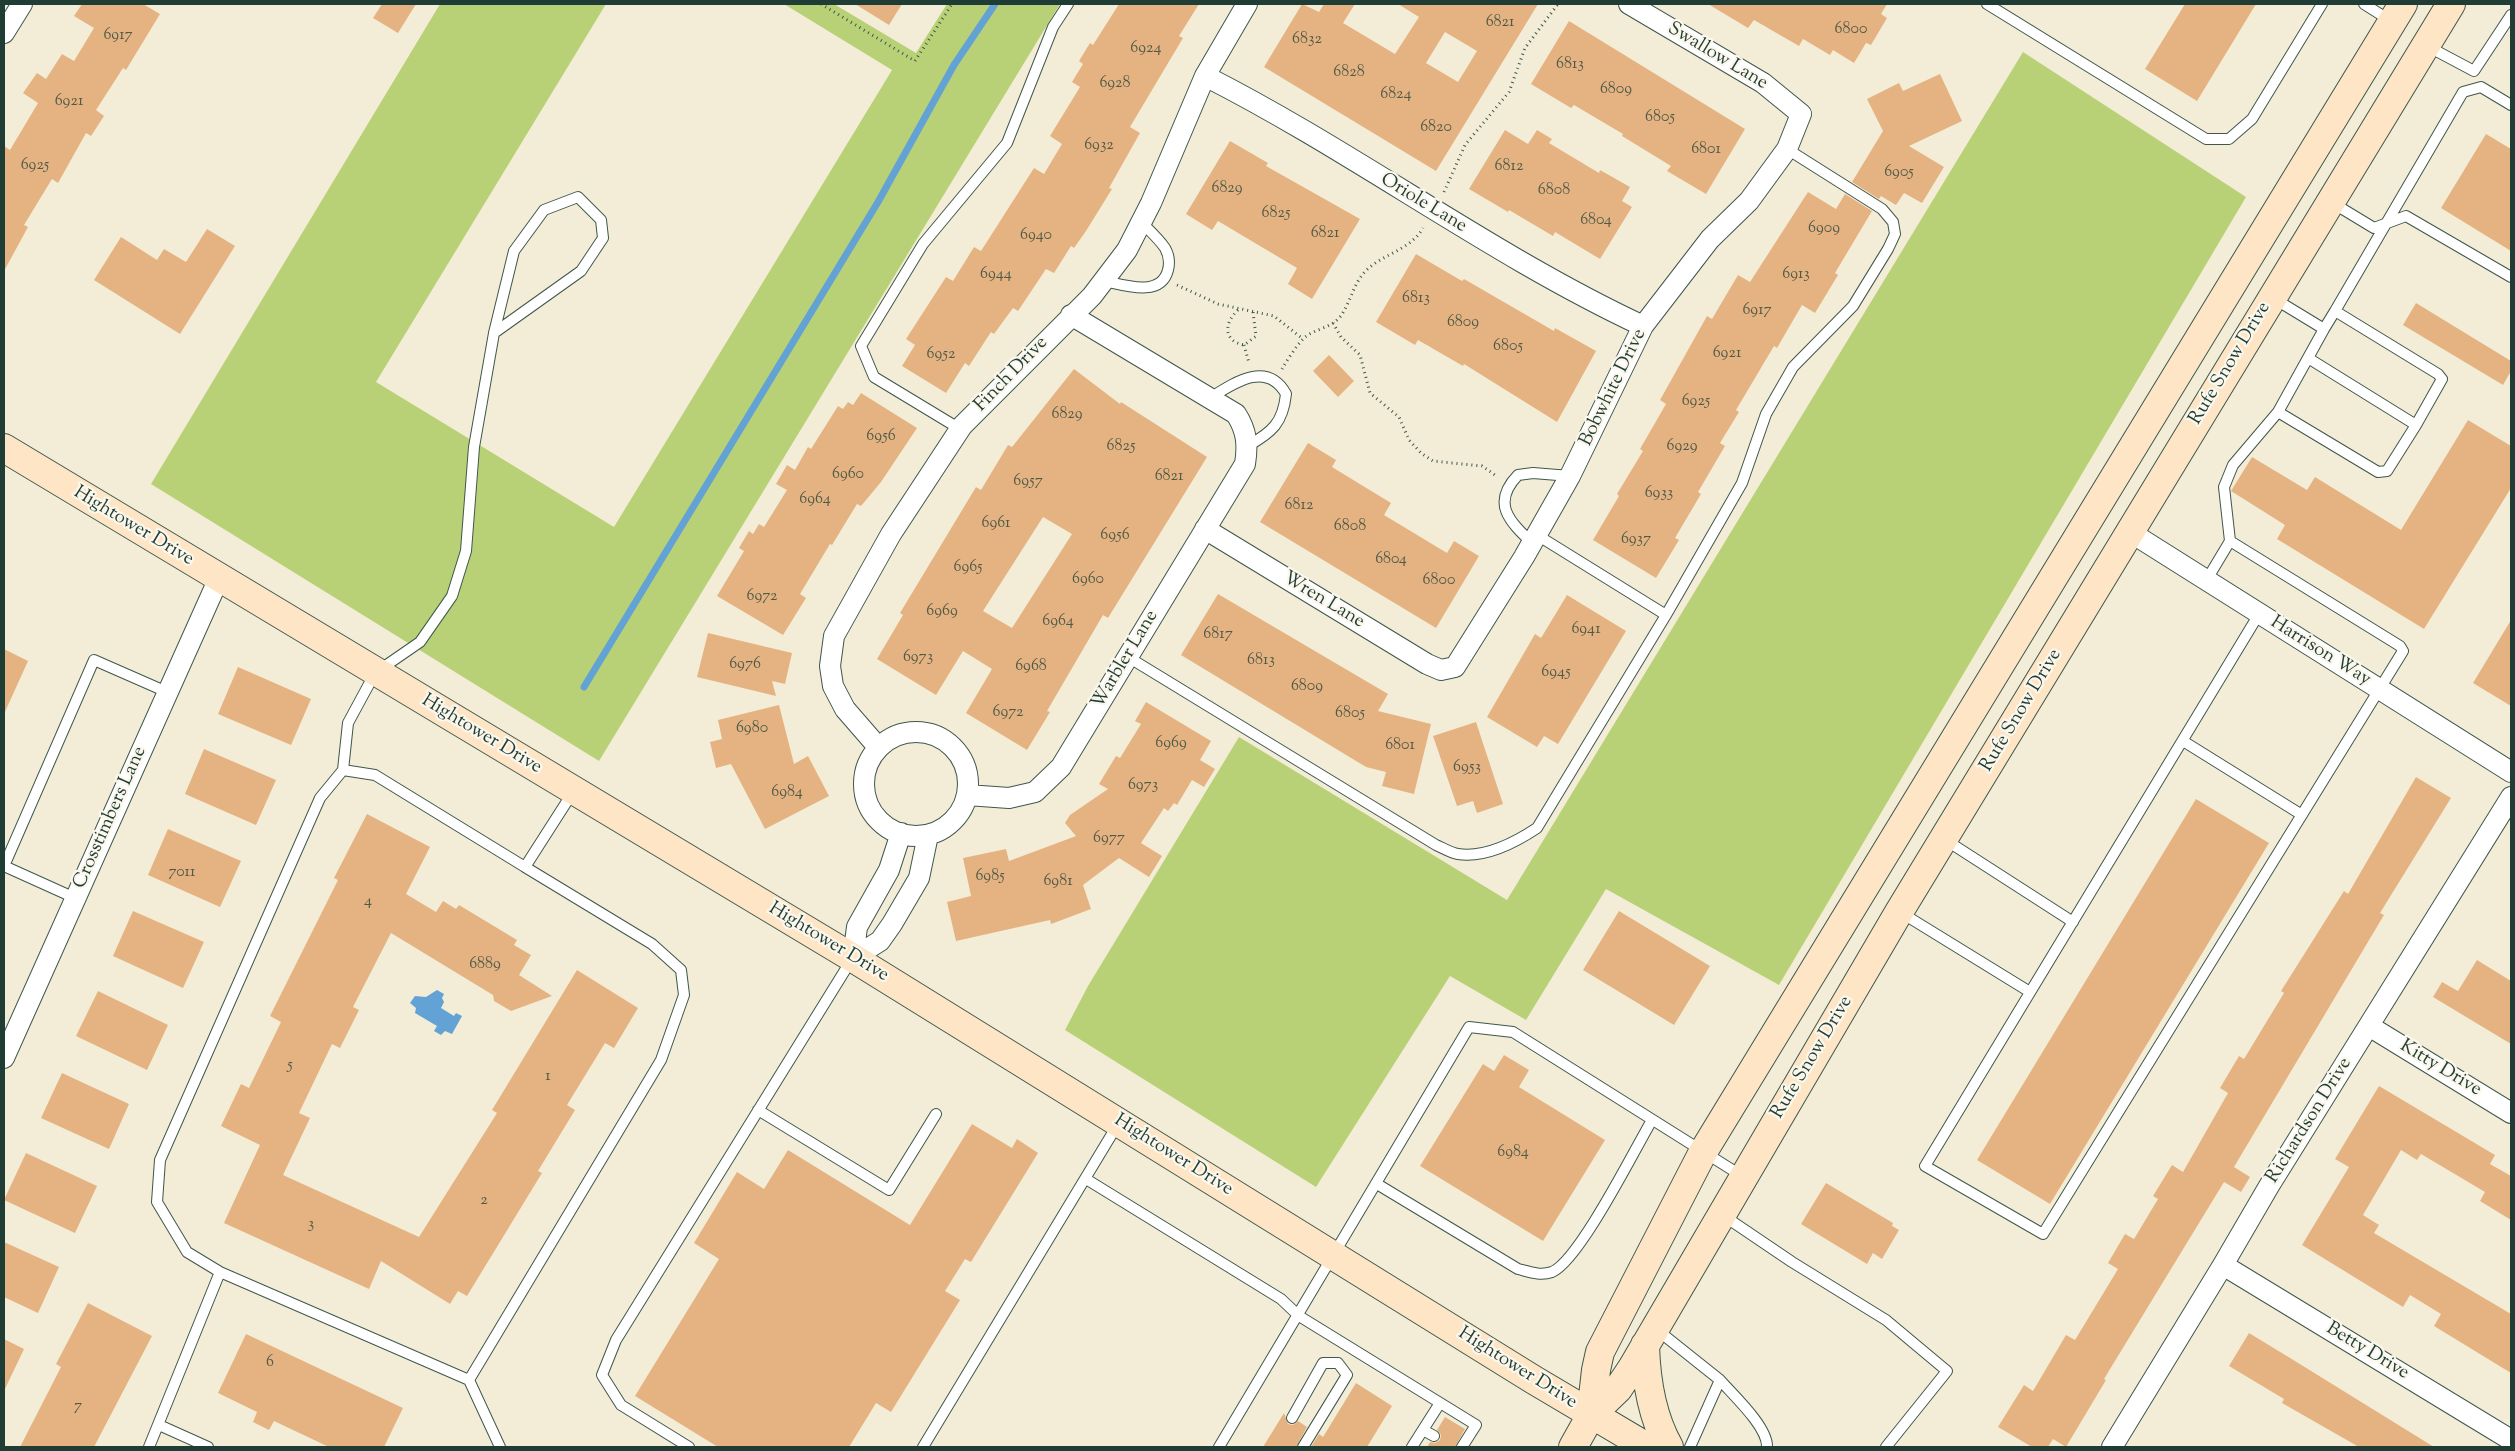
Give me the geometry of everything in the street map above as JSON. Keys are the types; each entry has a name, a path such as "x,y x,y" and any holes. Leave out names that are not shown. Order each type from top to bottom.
{"main road":[{"name":"Rufe Snow Drive","path":"1573,1447 1591,1415 1618,1389 1650,1337 1899,912 2451,4"},
{"name":"Rufe Snow Drive","path":"1591,1415 1600,1352 1703,1152 2397,13"},
{"name":"Hightower Drive","path":"4,448 853,958 1591,1415 1647,1447"},
{"path":"1650,1337 1646,1369 1661,1433 1669,1447"}],"street":[{"path":"4,33 22,4"},
{"name":"Finch Drive","path":"878,747 845,709 833,686 830,666 834,636 891,534 960,429 1104,281 1127,250 1205,76 1247,4"},
{"name":"Swallow Lane","path":"1629,4 1763,83 1802,114"},
{"name":"Oriole Lane","path":"1205,76 1266,109 1489,243 1615,313 1643,326"},
{"name":"Bobwhite Drive","path":"1442,670 1455,667 1535,539 1570,476 1643,326 1710,239 1749,201 1787,149 1802,114"},
{"path":"1072,314 1236,414 1243,426 1247,455"},
{"name":"Warbler Lane","path":"967,795 1009,798 1035,792 1061,767 1205,529 1247,455"},
{"name":"Wren Lane","path":"1205,529 1427,664 1442,670"},
{"name":"Harrison Way","path":"2130,532 2511,772"},
{"name":"Crosstimbers Lane","path":"4,1058 8,1038 75,898 219,578"},
{"path":"912,732 932,734 949,743 961,758 968,776 967,795 960,813 946,827 928,835 916,836 887,828 874,815 866,798 864,780 868,763 878,747 893,736 912,732"},
{"name":"Richardson Drive","path":"2112,1447 2269,1186 2511,797"},
{"path":"853,958 856,927 889,870 901,833"},
{"path":"853,958 880,941 892,924 919,878 928,835"},
{"name":"Kitty Drive","path":"2368,1026 2511,1113"},
{"name":"Betty Drive","path":"2223,1265 2511,1440"}],"lane":[{"path":"960,429 874,377 861,346 923,244 1007,143 1053,27 1068,4"},
{"path":"1987,4 2206,138 2229,138 2252,119 2322,4"},
{"path":"2364,4 2397,13"},
{"path":"2426,45 2474,71 2511,15"},
{"path":"2206,581 2230,541 2224,486 2233,465 2278,412 2324,329 2463,92 2481,87 2511,105"},
{"path":"1128,657 1436,845 1459,854 1486,852 1518,841 1536,828 1666,615 1742,483 1766,414 1793,367 1853,306 1888,249 1895,234 1893,222 1882,209 1787,149"},
{"path":"494,333 581,271 603,238 601,220 578,197 544,210 514,251 494,333 474,447 466,551 452,596 420,642 376,673 348,723 343,770 320,798 160,1160 157,1202 187,1252 220,1272 469,1380 500,1447"},
{"path":"2330,202 2374,228 2406,216 2511,277"},
{"path":"1104,281 1134,287 1152,287 1161,284 1165,279 1169,257 1164,246 1141,222"},
{"path":"2272,297 2324,329"},
{"path":"2278,412 2378,472 2387,471 2442,380 2438,374 2335,311"},
{"path":"2308,358 2416,425"},
{"path":"1210,398 1238,380 1254,377 1272,377 1280,384 1286,394 1279,420 1269,434 1247,455"},
{"path":"1570,476 1534,473 1518,475 1509,484 1504,503 1508,518 1535,539 1666,615"},
{"path":"2230,541 2400,646 2403,651 2043,1234 1925,1166 2259,614"},
{"path":"75,898 4,866 94,660 167,692"},
{"path":"2183,741 2302,815"},
{"path":"343,770 375,776 652,944 681,970 684,995 661,1060 469,1380"},
{"path":"525,867 573,791"},
{"path":"1944,838 2073,922"},
{"path":"1899,912 2030,992"},
{"path":"689,1447 621,1406 602,1375 616,1340 853,958"},
{"path":"1219,1447 1299,1316 1469,1027 1513,1032 1743,1176"},
{"path":"758,1110 889,1190 936,1114"},
{"path":"1377,1184 1518,1269 1536,1274 1552,1272 1564,1264 1584,1236 1652,1120"},
{"path":"923,1447 1119,1123"},
{"path":"1086,1179 1281,1299 1299,1316 1476,1425 1462,1447"},
{"path":"1721,1214 1792,1262 1886,1320 1947,1371 1886,1447"},
{"path":"149,1447 220,1272"},
{"path":"1650,1337 1720,1380 1760,1426 1767,1441 1767,1447"},
{"path":"1338,1363 1348,1346"},
{"path":"1292,1418 1323,1363 1338,1363"},
{"path":"1303,1447 1347,1375 1338,1363"},
{"path":"1690,1447 1720,1380"},
{"path":"1412,1447 1440,1403"},
{"path":"159,1425 208,1447"},
{"path":"1423,1430 1434,1436"}],"path":[{"path":"821,4 915,61 952,4"},
{"path":"1165,279 1205,299 1238,310 1274,316 1303,339"},
{"path":"1238,310 1231,317 1227,325 1230,339 1236,344 1244,345 1256,336 1257,328 1253,312"},
{"path":"1333,323 1341,337 1360,355 1370,393 1399,417 1410,440 1420,453 1433,461 1482,466 1509,484"}],"green space":[{"path":"440,4 606,4 376,382 614,527 892,70 784,4 834,4 916,53 947,4 1060,4 599,761 151,484"},
{"path":"2023,52 2246,197 1779,985 1606,889 1526,1020 1450,976 1316,1187 1065,1030 1088,986 1239,737 1507,900"}],"water":[{"path":"437,990 444,994 442,998 444,1002 441,1008 454,1016 456,1013 462,1016 452,1034 445,1031 441,1035 434,1031 437,1026 415,1013 416,1008 410,1003 415,996 426,997"}],"building":[{"path":"82,4 143,4 160,14 126,70 123,68 96,110 104,116 91,136 86,133 58,183 52,179 24,225 28,227 4,271 4,146 10,150 38,103 23,93 37,73 46,79 62,54 74,61 94,28 74,16"},
{"path":"382,4 416,4 398,33 373,18"},
{"path":"855,4 902,4 889,25"},
{"path":"1119,4 1199,4 1179,36 1183,38 1130,127 1140,133 1109,188 1112,189 1086,231 1074,248 1071,246 1054,273 1046,269 1018,311 1013,308 994,334 991,332 969,366 965,363 946,393 902,366 915,345 906,339 946,277 953,281 974,247 981,251 1034,168 1044,174 1062,144 1050,136 1080,87 1072,82 1083,64 1079,61 1090,43 1093,45"},
{"path":"1302,4 1319,12 1324,4 1355,4 1343,23 1395,54 1419,17 1398,4 1538,4 1436,171 1264,67","holes":["1445,32 1477,51 1458,82 1426,63"]},
{"path":"1708,4 1887,4 1881,14 1887,18 1871,45 1866,43 1854,63 1833,50 1830,55 1803,39 1799,46 1754,20 1748,28"},
{"path":"2185,4 2256,4 2197,101 2145,69"},
{"path":"1569,21 1745,129 1706,194 1667,171 1671,166 1622,136 1623,134 1574,105 1571,108 1531,84"},
{"path":"1940,74 1962,121 1909,146 1944,167 1922,203 1904,193 1896,205 1881,196 1879,199 1852,182 1883,131 1867,99 1899,83 1903,91"},
{"path":"1505,130 1528,144 1537,130 1552,139 1549,143 1599,173 1600,170 1630,187 1622,201 1632,207 1600,259 1555,232 1553,236 1469,189"},
{"path":"2486,134 2511,149 2511,251 2441,208"},
{"path":"1230,141 1268,163 1266,166 1360,219 1312,299 1288,284 1297,268 1218,221 1212,230 1186,214"},
{"path":"1808,192 1836,209 1845,194 1872,211 1835,273 1838,275 1815,313 1802,305 1777,348 1774,346 1736,410 1739,412 1720,443 1725,446 1698,492 1701,494 1675,538 1679,540 1656,578 1593,540 1619,496 1617,494 1643,451 1640,449 1666,404 1660,400 1707,316 1712,319 1738,275 1750,282"},
{"path":"207,229 235,246 180,334 94,280 121,237 157,260 164,249 186,262"},
{"path":"1416,254 1462,281 1464,279 1554,331 1555,328 1596,351 1557,422 1464,364 1463,366 1418,340 1415,345 1376,322"},
{"path":"2416,303 2511,361 2511,371 2503,385 2403,325"},
{"path":"1329,355 1354,381 1338,397 1313,371"},
{"path":"1074,369 1120,404 1121,402 1207,457 1108,618 1103,615 1047,711 1050,712 1027,750 966,713 992,669 963,651 936,695 877,659 903,615 900,613 976,487 981,490 1008,445 1012,447","holes":["1043,517 1072,534 1012,628 983,611"]},
{"path":"861,393 917,428 881,482 861,506 857,504 832,545 830,544 800,594 806,598 783,635 717,596 744,551 739,548 749,531 753,534 759,524 764,527 787,490 776,484 787,465 795,470 808,447 811,449 838,406 843,409 848,402 853,405"},
{"path":"2468,420 2511,446 2511,488 2424,629 2277,539 2285,525 2231,491 2252,457 2307,490 2315,477 2401,530"},
{"path":"1308,443 1336,460 1332,467 1391,503 1384,515 1447,553 1454,541 1479,556 1436,628 1260,522"},
{"path":"1218,594 1388,694 1378,711 1431,724 1414,794 1382,786 1386,772 1366,767 1181,655"},
{"path":"1567,595 1626,631 1558,744 1544,736 1537,747 1487,717 1535,634 1541,638"},
{"path":"2511,620 2511,706 2473,683"},
{"path":"708,633 792,653 785,684 772,681 776,696 697,677"},
{"path":"4,649 28,661 4,714"},
{"path":"238,667 311,699 291,745 218,714"},
{"path":"1146,702 1211,741 1200,760 1215,769 1204,787 1192,780 1177,805 1174,803 1168,811 1164,808 1141,843 1162,856 1149,877 1119,858 1083,885 1091,909 1051,924 1050,920 956,941 947,902 971,896 963,858 1006,849 1009,861 1076,836 1065,823 1070,815 1108,789 1099,784 1116,756 1120,758 1141,724 1135,721"},
{"path":"779,705 794,764 808,756 829,796 765,829 731,764 716,768 710,742 722,739 718,720"},
{"path":"1476,722 1503,804 1477,813 1473,801 1457,806 1433,736"},
{"path":"204,749 276,780 256,825 185,794"},
{"path":"2416,777 2451,798 2380,913 2384,915 2234,1167 2250,1177 2241,1192 2224,1182 2104,1379 2106,1380 2066,1447 2053,1439 2048,1447 2032,1447 1998,1427 2024,1385 2033,1391 2066,1335 2075,1340 2118,1269 2108,1263 2125,1234 2134,1239 2158,1199 2153,1196 2172,1165 2183,1172 2228,1093 2220,1088 2239,1056 2244,1059 2284,993 2281,991 2344,891 2348,894"},
{"path":"2196,799 2269,843 2050,1204 1977,1160"},
{"path":"367,814 430,847 406,894 436,912 443,901 456,909 459,905 517,940 514,945 531,955 519,975 552,996 511,1011 494,1001 493,995 391,933 353,1007 359,1010 340,1048 332,1044 299,1113 310,1118 283,1175 419,1237 497,1113 492,1110 577,970 638,1008 614,1048 605,1043 567,1105 575,1110 538,1171 542,1173 467,1296 458,1291 450,1304 381,1261 369,1289 224,1223 260,1145 221,1126 241,1084 249,1088 281,1022 270,1016 338,880 334,878"},
{"path":"168,829 241,861 220,907 148,875"},
{"path":"133,911 204,942 183,988 113,956"},
{"path":"1619,911 1710,966 1674,1025 1583,970"},
{"path":"2477,960 2511,981 2511,1044 2433,997 2442,982 2458,991"},
{"path":"98,991 168,1025 147,1070 76,1036"},
{"path":"1504,1055 1529,1070 1519,1087 1605,1140 1543,1241 1420,1166 1483,1064 1494,1071"},
{"path":"62,1073 129,1104 109,1149 41,1118"},
{"path":"2379,1086 2495,1155 2490,1164 2511,1176 2511,1220 2480,1201 2485,1192 2421,1154 2417,1160 2401,1150 2363,1215 2379,1225 2374,1233 2511,1314 2511,1373 2434,1326 2441,1314 2410,1295 2403,1307 2302,1245 2349,1167 2335,1159"},
{"path":"972,1124 1012,1148 1017,1139 1038,1153 971,1262 965,1259 945,1291 960,1300 891,1412 876,1403 849,1447 718,1447 635,1396 719,1259 694,1243 737,1172 764,1189 788,1150 910,1225"},
{"path":"26,1153 97,1186 75,1233 4,1200"},
{"path":"1826,1183 1893,1223 1892,1226 1899,1230 1882,1259 1873,1253 1867,1264 1801,1224"},
{"path":"4,1242 59,1267 38,1313 4,1297"},
{"path":"88,1303 152,1336 94,1447 20,1447 61,1367 56,1364"},
{"path":"2249,1333 2434,1447 2359,1447 2282,1403 2284,1399 2229,1366"},
{"path":"246,1334 403,1408 384,1447 329,1447 274,1421 269,1430 253,1422 257,1412 218,1393"},
{"path":"4,1339 24,1349 4,1391"},
{"path":"1356,1383 1392,1406 1367,1447 1311,1447 1319,1434 1323,1437"},
{"path":"1284,1413 1288,1424 1293,1425 1298,1421 1307,1427 1296,1447 1263,1447"},
{"path":"1445,1417 1465,1429 1455,1447 1427,1447 1430,1442 1435,1443 1440,1440 1441,1435 1437,1430"}],"waterway":[{"path":"584,687 878,202 954,65 995,4"}]}
